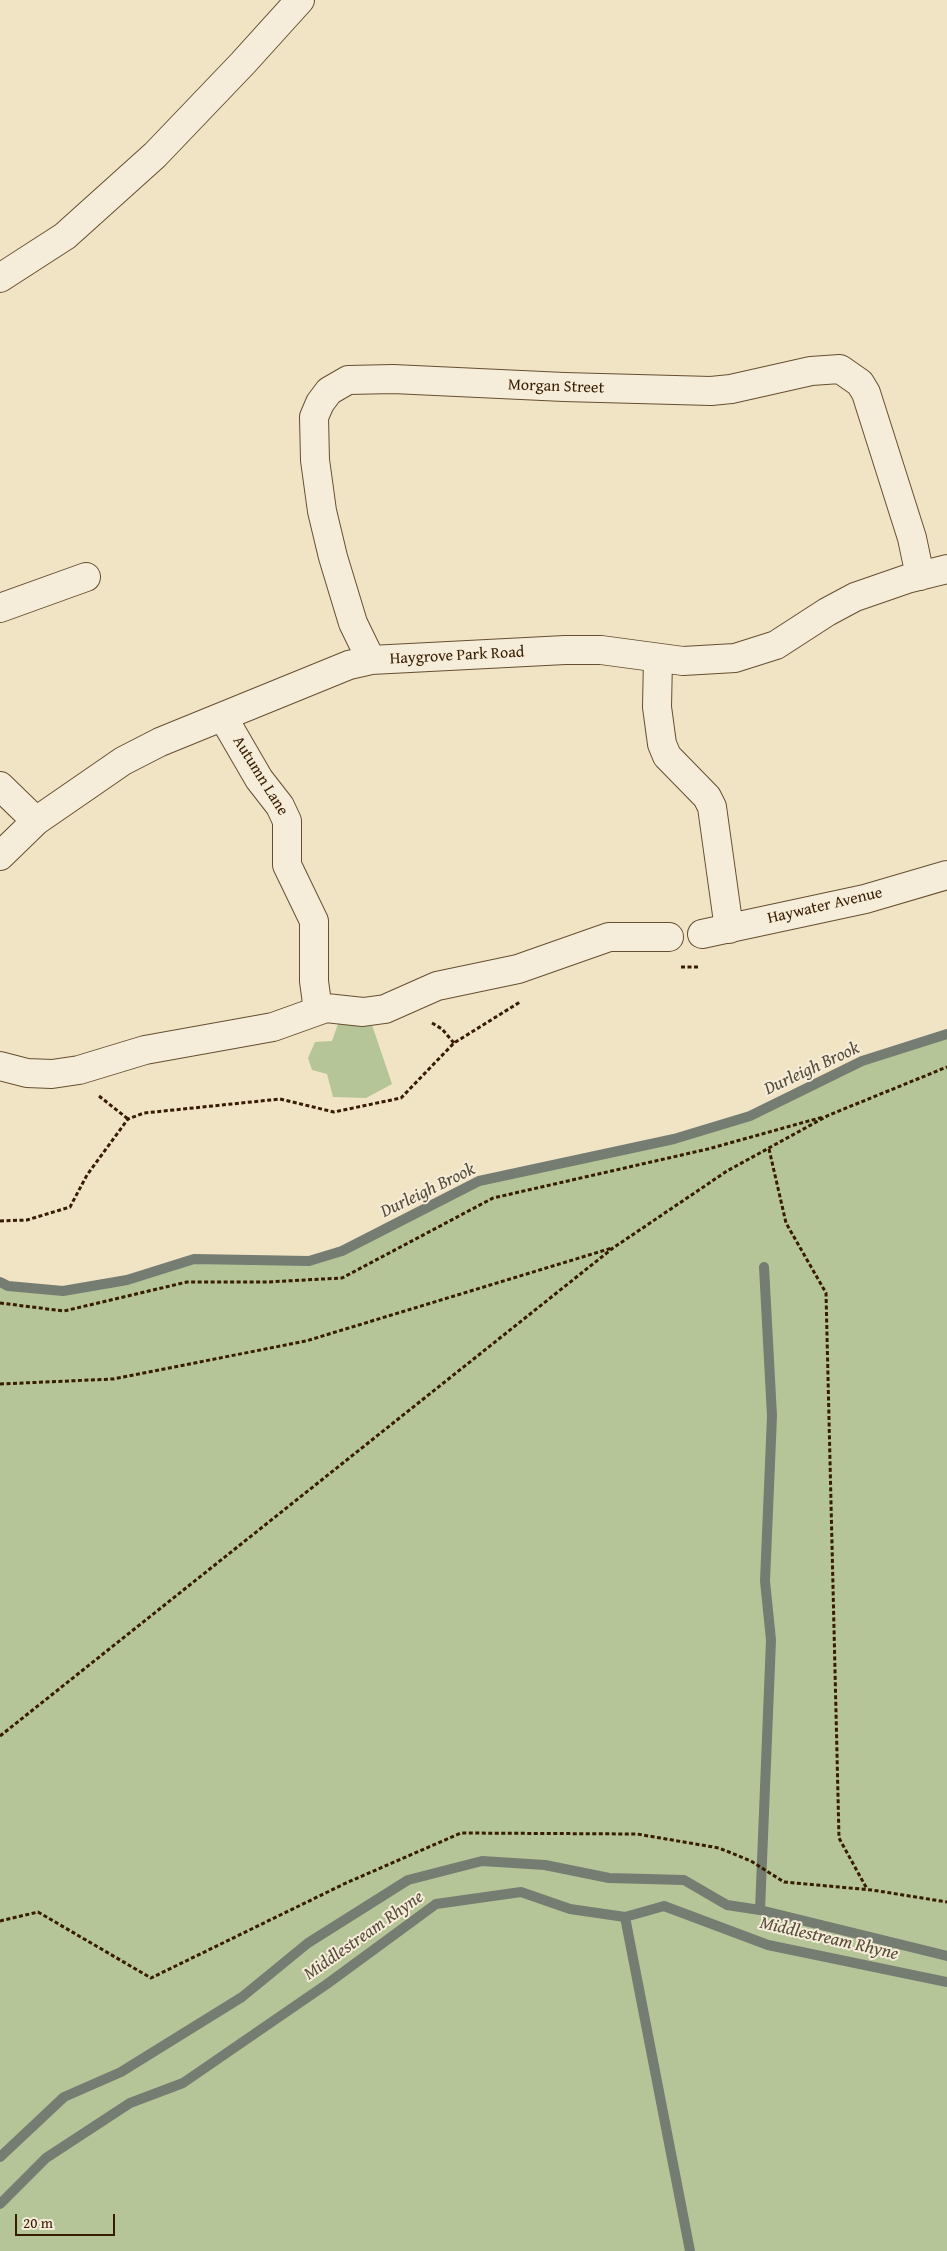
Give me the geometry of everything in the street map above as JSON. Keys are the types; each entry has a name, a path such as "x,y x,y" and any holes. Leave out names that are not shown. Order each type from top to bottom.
{"street":[{"path":"0,278 65,236 155,155 300,0"},
{"name":"Morgan Street","path":"371,660 353,623 333,557 322,511 315,460 314,417 320,403 329,391 348,380 393,379 564,388 711,391 731,389 811,371 840,369 860,383 866,394 912,538 920,576"},
{"name":"Haygrove Park Road","path":"0,856 36,821 123,761 160,742 349,665 371,660 565,650 602,650 658,659 708,661 735,658 776,644 827,612 856,597 920,576 947,570"},
{"path":"0,608 86,578"},
{"path":"658,659 656,707 662,744 672,762 703,793 712,807 729,929"},
{"name":"Autumn Lane","path":"224,717 259,780 280,806 287,821 287,865 314,921 314,981 318,1011"},
{"path":"0,786 36,821"},
{"name":"Haywater Avenue","path":"702,934 865,899 947,875"},
{"path":"0,1066 27,1073 52,1074 79,1070 145,1050 280,1026 326,1008 363,1012 385,1010 437,986 518,969 609,937 669,937"}],"path":[{"path":"676,966 693,968 703,966"},
{"path":"0,1221 27,1220 70,1207 87,1175 128,1119 144,1113 280,1099 334,1112 401,1098 454,1042 526,998"},
{"path":"0,1736 614,1248 727,1171 769,1148 829,1116 947,1067"},
{"path":"0,1303 64,1311 187,1282 267,1282 342,1278 493,1198 708,1149 829,1116"},
{"path":"769,1148 786,1223 826,1293 839,1838 867,1889"},
{"path":"0,1384 113,1379 306,1341 614,1248"},
{"path":"0,1921 38,1912 151,1978 346,1884 461,1832 637,1834 719,1848 751,1862 784,1882 867,1889 947,1902"}],"green space":[{"path":"370,1019 392,1084 366,1098 333,1097 327,1074 312,1070 308,1058 315,1042 332,1041 339,1021"},
{"path":"947,1034 947,2251 0,2251 0,1282 8,1286 63,1291 127,1280 194,1259 309,1261 342,1251 479,1181 674,1139 750,1116 862,1061"}],"waterway":[{"name":"Durleigh Brook","path":"0,1282 8,1286 63,1291 127,1280 194,1259 309,1261 342,1251 479,1181 674,1139 750,1116 862,1061 947,1034"},
{"path":"760,1910 771,1640 765,1581 772,1416 764,1267"},
{"path":"0,2157 64,2097 121,2072 242,1997 308,1943 408,1880 482,1861 545,1865 609,1878 684,1880 727,1905 760,1910 947,1956"},
{"name":"Middlestream Rhyne","path":"0,2204 46,2158 130,2103 183,2083 327,1984 436,1904 521,1892 570,1909 625,1917 664,1906 768,1945 947,1982"},
{"path":"625,1917 690,2251"}]}
